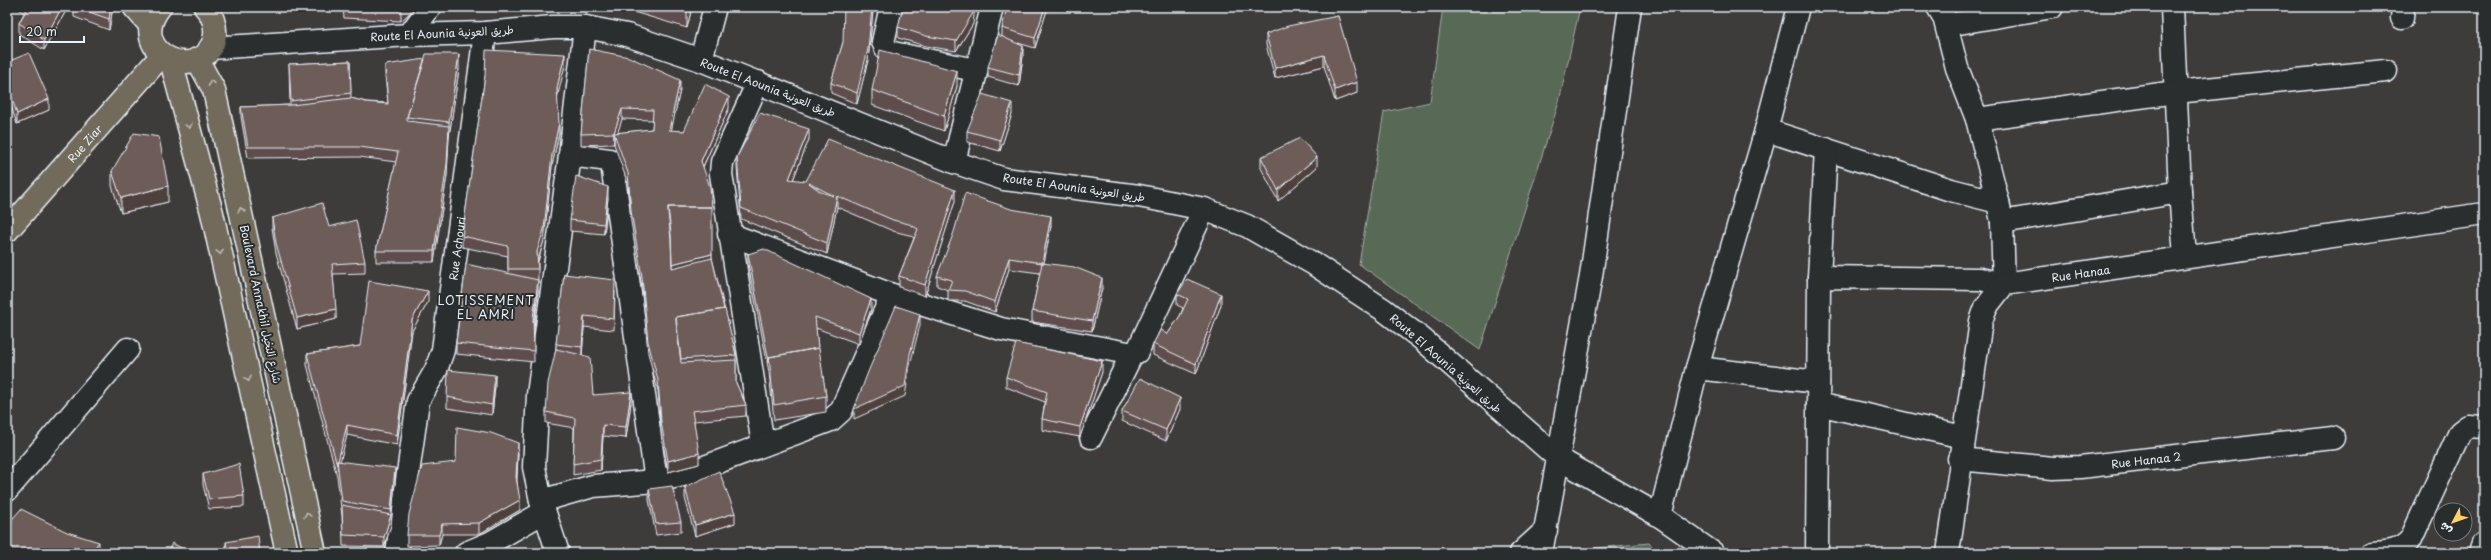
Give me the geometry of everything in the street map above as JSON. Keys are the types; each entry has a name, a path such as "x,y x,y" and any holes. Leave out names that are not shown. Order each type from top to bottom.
{"main road":[{"path":"134,7 155,16 150,36 154,47 167,58 185,63 204,54 214,37 214,24 205,7"},
{"name":"Boulevard Annakhil شارع النخيل","path":"204,54 214,90 315,553"},
{"path":"167,58 212,214 287,553"},
{"name":"Rue Ziar","path":"7,231 167,58"}],"street":[{"path":"410,35 430,7"},
{"path":"702,60 715,7"},
{"path":"892,7 883,42 888,52 975,70"},
{"path":"954,162 975,70 992,7"},
{"path":"1541,553 1591,276 1630,7"},
{"path":"1660,516 1697,368 1766,130 1798,7"},
{"path":"1948,553 1963,437 1981,321 1986,307 2004,284 2000,212 1977,119 1957,68 1942,16 2052,7"},
{"path":"2172,7 2180,192 2185,256"},
{"name":"Route El Aounia طريق العونية","path":"204,54 410,35 485,33 553,27 585,27 626,35 702,60 954,162 1004,178 1139,196 1204,209 1246,226 1314,264 1384,310 1422,339 1559,459 1660,516 1713,553"},
{"path":"558,553 543,507 534,467 538,395 570,155 585,27"},
{"name":"Rue Achouri","path":"397,553 418,401 436,370 443,350 485,33"},
{"path":"1977,119 2176,92 2386,71"},
{"path":"758,82 722,162 722,186 763,445"},
{"path":"1766,130 1951,190 2000,212 2180,192"},
{"path":"1817,553 1819,277 1826,149"},
{"path":"570,155 609,160 612,164 656,481"},
{"path":"729,234 892,295 1002,329 1132,354 1137,352 1204,209"},
{"name":"Rue Hanaa","path":"2004,284 2185,256 2484,214"},
{"path":"1819,277 1980,279 2004,284"},
{"path":"466,553 490,543 543,507 593,486 656,481 683,475 837,416 892,295"},
{"path":"7,490 128,349"},
{"path":"1091,438 1132,354"},
{"path":"1697,368 1818,382"},
{"path":"1818,404 1963,437"},
{"path":"2372,553 2395,551 2404,547 2411,539 2460,432 2468,426 2484,427"},
{"name":"Rue Hanaa 2","path":"1960,459 2053,468 2080,467 2333,438"},
{"path":"1521,553 1546,530"},
{"path":"2481,553 2484,544"}],"green space":[{"path":"1443,7 1580,7 1559,102 1480,350 1359,264 1384,112 1430,102"},
{"path":"1649,543 1659,553 1574,553 1574,550"}],"building":[{"path":"28,7 62,7 44,40 19,23"},
{"path":"75,7 111,7 109,19"},
{"path":"669,7 689,7 687,12"},
{"path":"844,7 872,7 868,49 857,93 831,83 843,42"},
{"path":"903,7 974,7 973,13 956,41 926,36 898,27"},
{"path":"1007,7 1045,7 1035,38 1002,28"},
{"path":"1338,16 1357,82 1335,90 1324,55 1275,68 1266,34 1288,26"},
{"path":"998,35 1023,46 1019,75 988,67"},
{"path":"589,49 629,57 680,80 669,130 684,131 705,84 729,97 701,161 710,187 712,207 668,207 668,212 672,268 712,258 724,309 676,317 681,363 736,360 736,383 746,405 692,411 699,453 668,461 661,422 658,380 648,342 642,277 631,211 628,173 614,133 581,134","holes":["622,109 653,110 652,129 614,133"]},
{"path":"486,50 565,54 557,88 559,123 552,155 544,229 537,252 538,269 508,269 508,246 462,236 485,76"},
{"path":"880,50 957,71 944,116 872,90"},
{"path":"29,53 49,99 17,114 7,83 7,62"},
{"path":"426,54 459,54 449,122 407,117"},
{"path":"425,59 407,121 449,126 447,164 434,251 376,251 398,152 359,147 248,147 241,107 291,105 351,98 366,102 388,104 385,65"},
{"path":"350,61 351,93 291,101 289,64"},
{"path":"982,94 1012,103 1000,140 967,131"},
{"path":"760,113 809,129 789,179 806,181 828,139 955,190 925,285 899,276 918,229 909,224 893,220 837,196 827,243 741,208 737,157","holes":["809,183 834,196 821,192"]},
{"path":"134,133 159,137 168,186 121,198 112,171"},
{"path":"1300,138 1317,157 1278,190 1261,157"},
{"path":"576,176 608,187 604,224 570,220"},
{"path":"965,193 1011,209 1051,216 1042,263 1009,258 995,302 965,291 948,290 952,280 937,276 954,232"},
{"path":"322,203 329,227 356,220 365,262 332,264 336,309 297,318 276,243 272,218"},
{"path":"668,207 712,207 712,254 672,264"},
{"path":"764,249 871,299 859,333 815,317 818,348 769,357 769,362 748,254"},
{"path":"1042,263 1074,267 1102,278 1092,321 1032,311"},
{"path":"466,264 538,280 533,319 534,351 456,343"},
{"path":"564,274 615,280 614,319 584,316 582,347 556,344"},
{"path":"1187,279 1221,294 1196,364 1153,344 1161,329 1167,335 1180,316 1188,299 1177,294"},
{"path":"369,281 428,291 412,320 397,435 347,425 337,465 307,354 360,346"},
{"path":"896,306 920,314 910,354 905,386 854,409 868,372"},
{"path":"725,309 736,355 681,359 676,317"},
{"path":"1016,343 1102,361 1080,427 1042,419 1047,392 1006,377"},
{"path":"819,348 826,396 774,405 769,357"},
{"path":"556,349 590,357 593,395 631,392 626,427 603,425 601,459 573,464 575,418 546,412 548,383"},
{"path":"448,370 495,375 492,405 447,397"},
{"path":"1140,378 1180,398 1166,430 1122,411"},
{"path":"457,427 491,433 518,443 516,477 520,500 479,523 442,524 439,535 407,535 409,514 422,466 456,462"},
{"path":"337,461 395,468 391,510 342,501"},
{"path":"239,464 244,496 209,499 203,474"},
{"path":"719,471 735,513 695,525 685,487"},
{"path":"672,486 681,522 656,524 649,489"},
{"path":"342,505 391,515 384,537 343,535"},
{"path":"21,509 67,532 99,542 91,553 7,553 7,525"},
{"path":"258,536 260,553 228,553 226,542"},
{"path":"172,543 191,553 168,553"},
{"path":"1442,546 1449,553 1435,553"}],"district":[{"name":"LOTISSEMENT EL AMRI","path":"486,307"}]}
